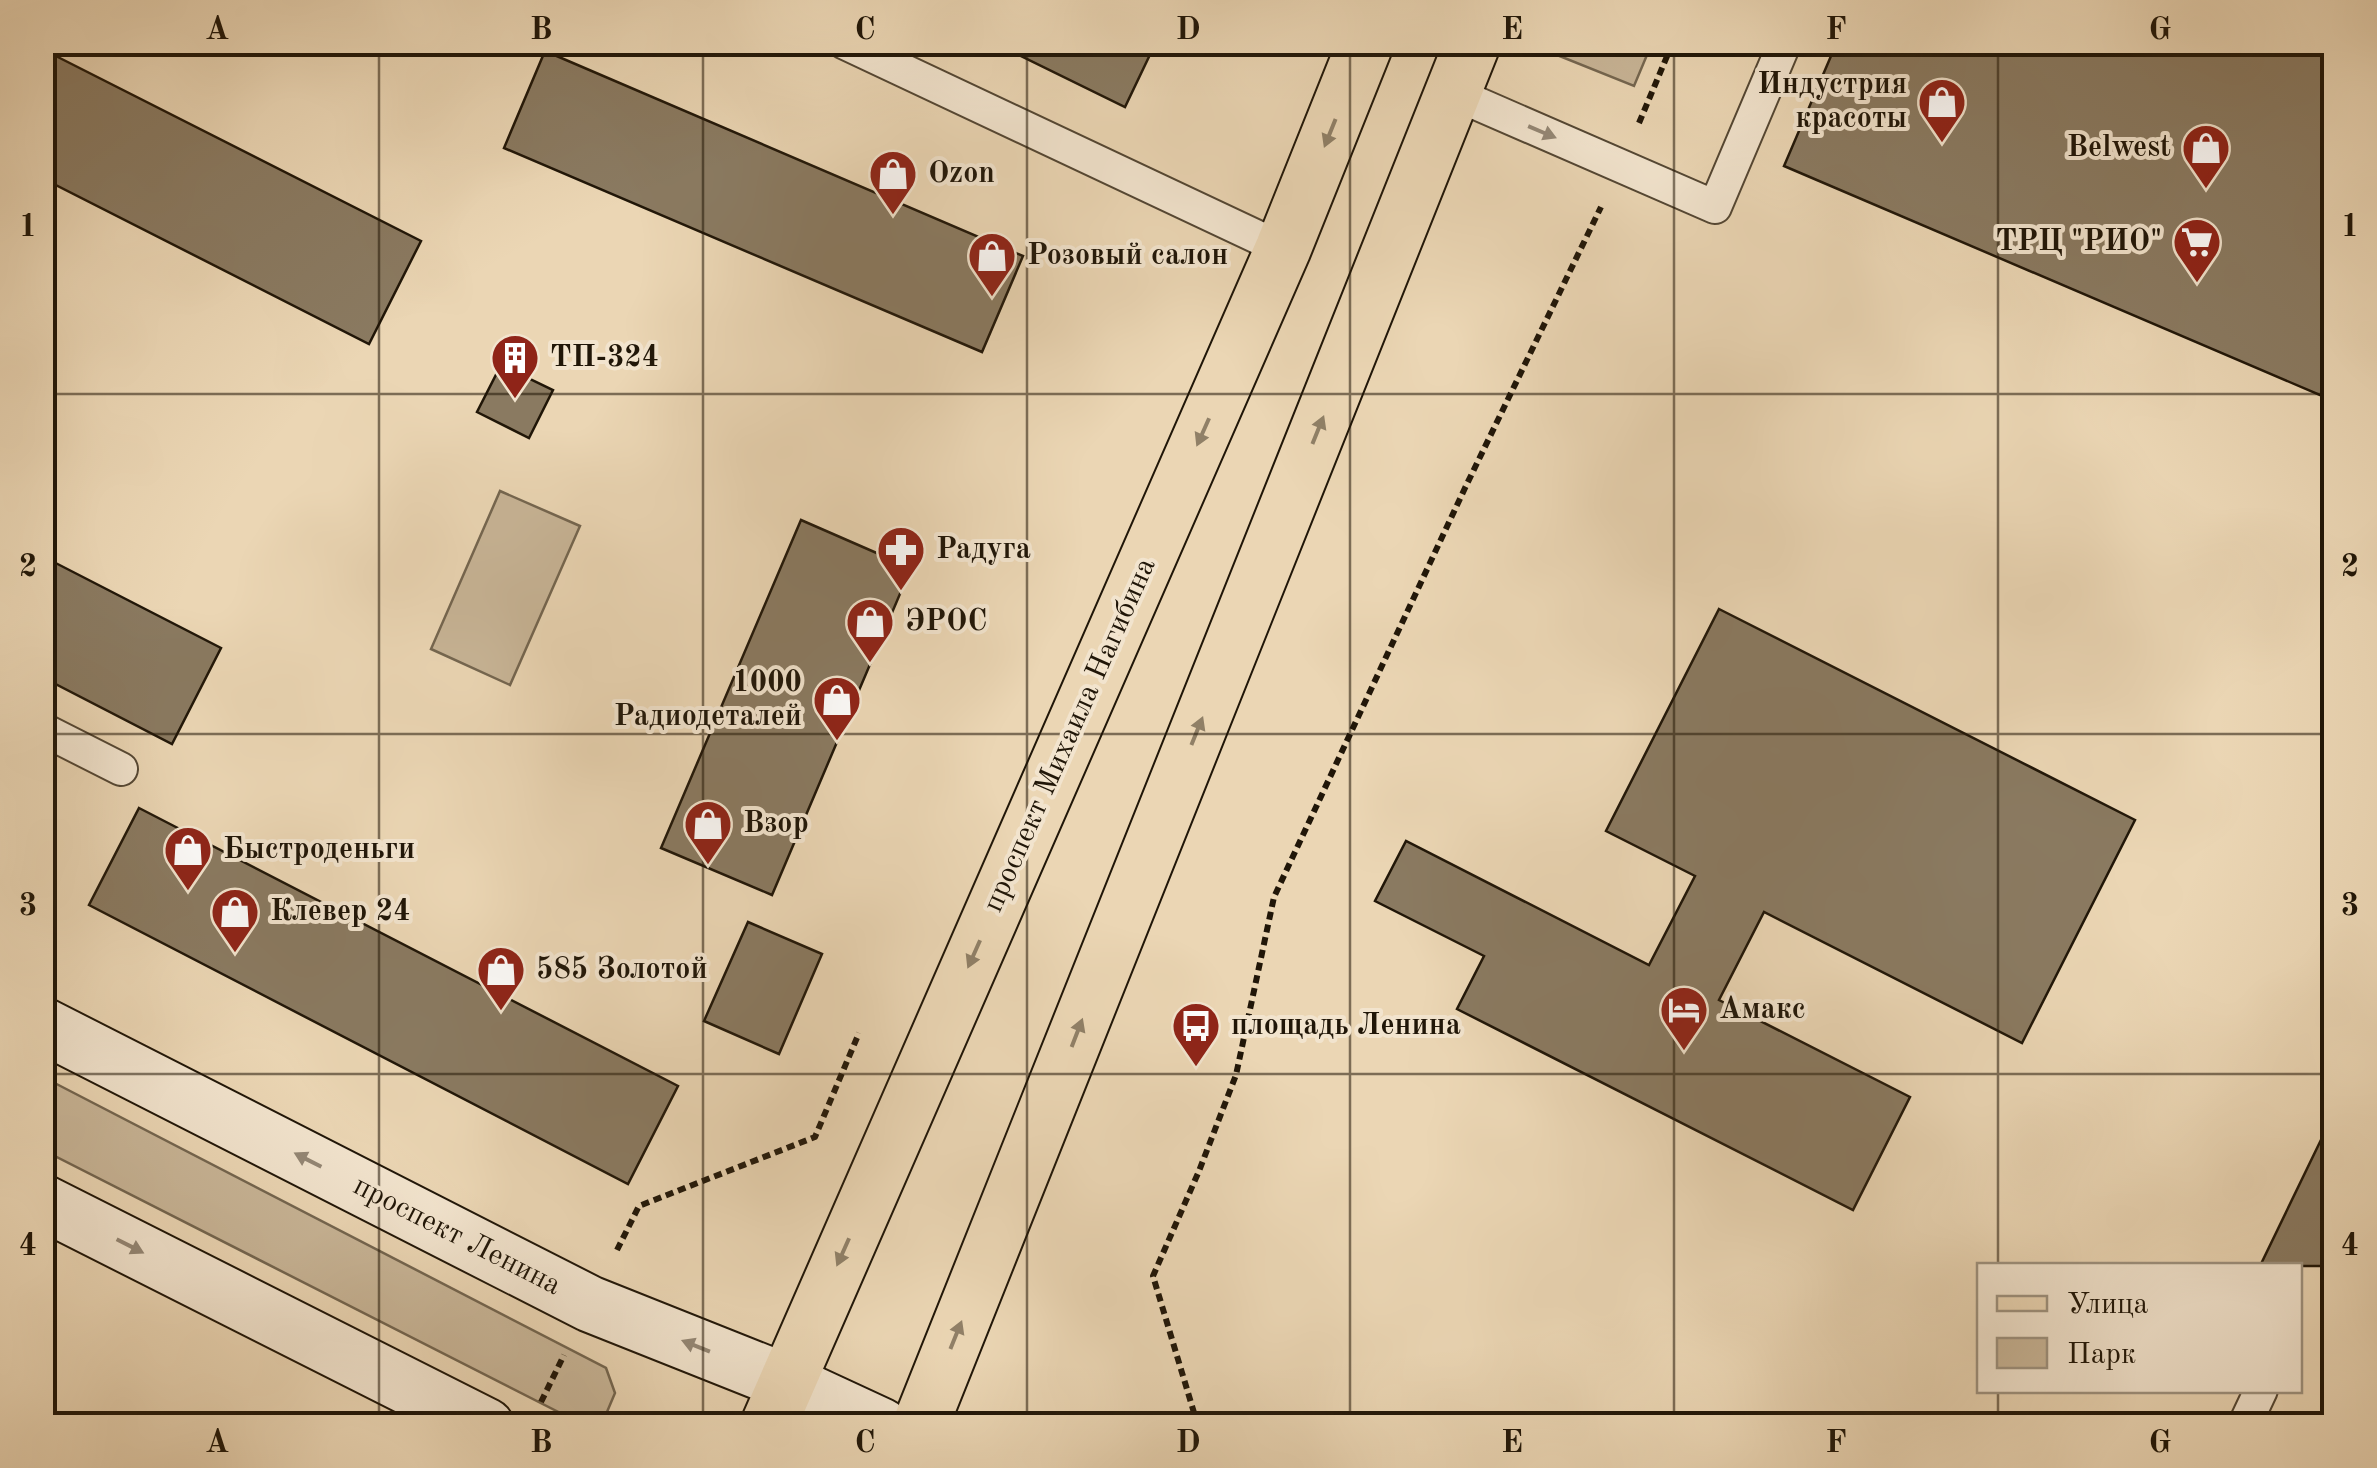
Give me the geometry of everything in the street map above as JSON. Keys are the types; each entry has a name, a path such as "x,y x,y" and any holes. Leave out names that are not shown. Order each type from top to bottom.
{"main road":[{"name":"проспект Михаила Нагибина","path":"777,1404 1283,249 1366,42"},
{"path":"920,1426 1474,42"},
{"name":"проспект Ленина","path":"42,1025 590,1304 777,1404 881,1426"},
{"path":"42,1202 486,1426"}],"lane":[{"path":"843,42 1283,249"},
{"path":"1453,94 1715,207 1785,42"},
{"path":"42,728 121,769"},
{"path":"2244,1426 2259,1393"}],"path":[{"path":"1198,1426 1153,1276 1236,1075 1274,898 1464,488 1621,166 1673,42"},
{"path":"639,1206 815,1137 860,1033"}],"green space":[{"path":"1562,42 1652,43 1634,86 1557,55"},
{"path":"500,491 580,526 510,685 431,649"},
{"path":"43,1077 606,1368 615,1393 604,1419 584,1425 43,1150"}],"building":[{"path":"992,42 1156,42 1125,107"},
{"name":"ТРЦ \"РИО\"","path":"1837,42 2334,42 2334,401 1784,166"},
{"path":"42,49 421,241 369,344 42,178"},
{"path":"545,51 1023,256 982,352 504,148"},
{"name":"ТП-324","path":"501,365 553,390 529,438 477,412"},
{"path":"801,520 911,568 772,895 661,848"},
{"path":"42,556 221,648 172,744 42,677"},
{"path":"1719,609 2135,820 2022,1043 1764,912 1719,1000 1910,1097 1853,1210 1457,1009 1484,956 1375,901 1406,841 1649,965 1695,876 1606,831"},
{"path":"139,808 678,1086 628,1184 89,905"},
{"path":"748,922 822,954 779,1054 704,1021"},
{"path":"2334,1113 2334,1266 2261,1263"}],"place":[{"name":"Индустрия красоты","path":"1942,144"},
{"name":"Belwest","path":"2206,190"},
{"name":"Ozon","path":"893,216"},
{"name":"ТРЦ \"РИО\"","path":"2197,284"},
{"name":"Розовый салон","path":"992,298"},
{"name":"ТП-324","path":"515,400"},
{"name":"Радуга","path":"901,592"},
{"name":"ЭРОС","path":"870,664"},
{"name":"1000 Радиодеталей","path":"837,742"},
{"name":"Взор","path":"708,866"},
{"name":"Быстроденьги","path":"188,892"},
{"name":"Клевер 24","path":"235,954"},
{"name":"585 Золотой","path":"501,1012"},
{"name":"Амакс","path":"1684,1052"},
{"name":"площадь Ленина","path":"1196,1068"}]}
